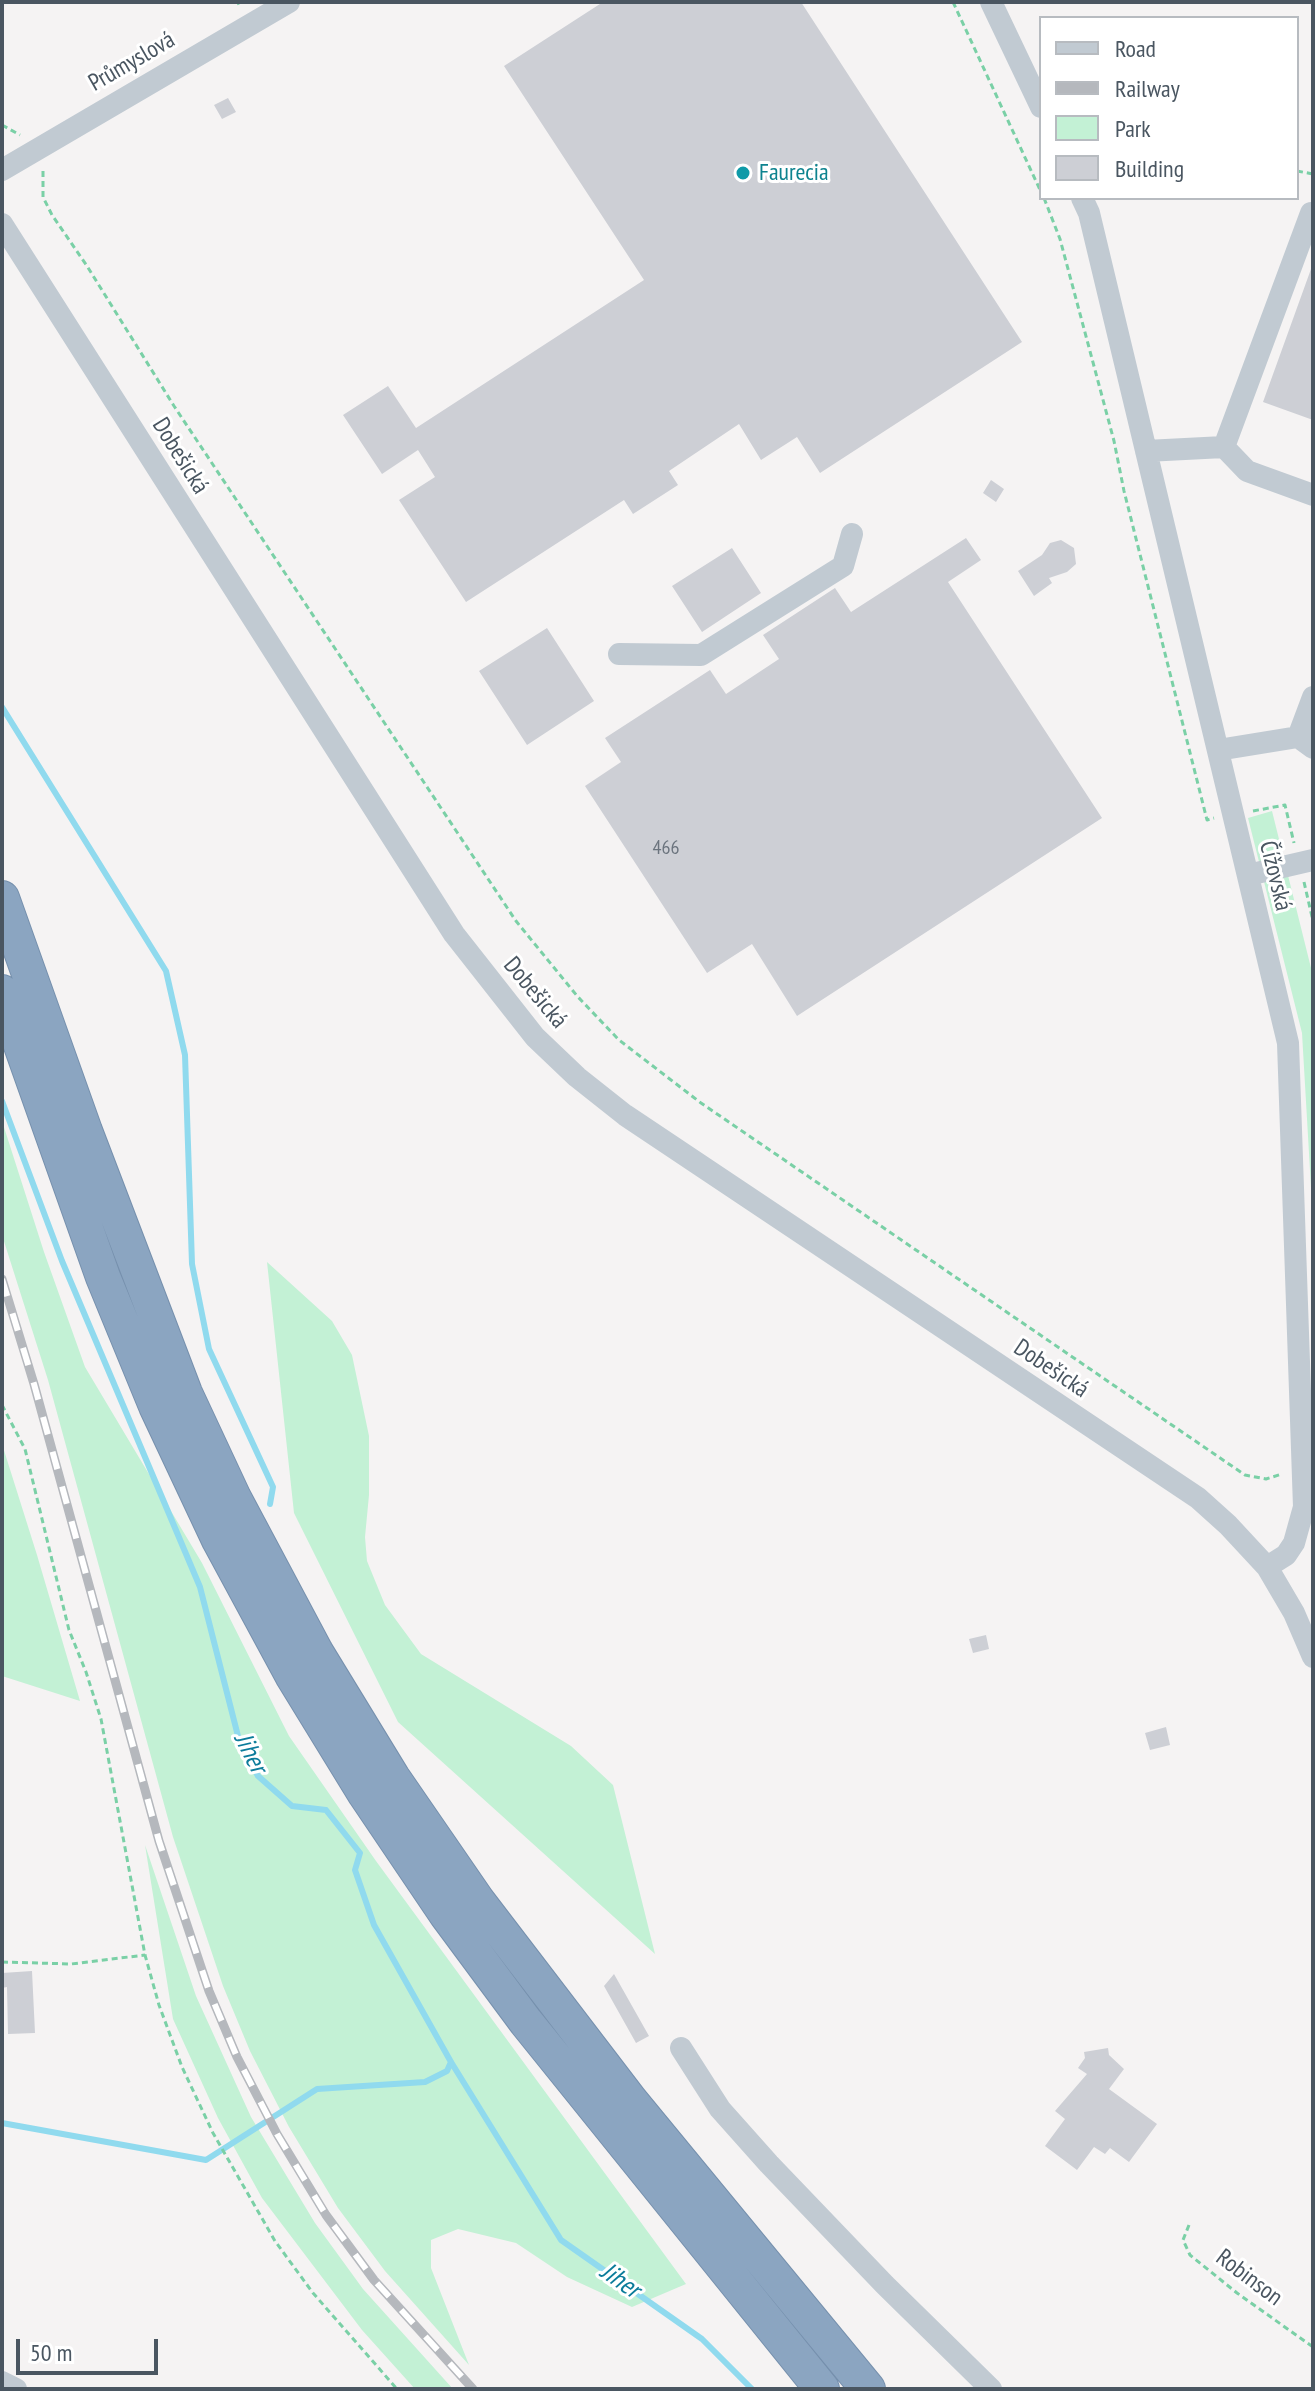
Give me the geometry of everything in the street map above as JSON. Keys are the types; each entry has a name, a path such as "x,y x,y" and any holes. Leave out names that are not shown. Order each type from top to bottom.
{"highway":[{"path":"2,898 85,1131 185,1393 234,1498 316,1652 393,1778 477,1900 630,2100 868,2389"},
{"path":"2,992 103,1277 156,1406 219,1540 292,1675 389,1830 517,2010 822,2389"}],"street":[{"name":"Průmyslová","path":"2,170 289,2"},
{"path":"991,2 1039,103"},
{"name":"Čížovská","path":"1083,200 1089,213 1288,1043 1304,1507 1300,1529 1286,1555 1267,1567"},
{"path":"1224,447 1313,214"},
{"name":"Dobešická","path":"2,224 446,922 535,1037 577,1077 625,1115 1198,1498 1267,1567 1294,1613 1313,1657"},
{"path":"1146,451 1224,447 1247,471 1313,495"},
{"path":"619,654 701,655 843,566 852,534"},
{"path":"1218,750 1305,743 1313,697"},
{"path":"1248,875 1313,860"},
{"path":"681,2048 720,2109 769,2164 885,2285 991,2389"},
{"path":"2,2382 16,2389"}],"path":[{"path":"953,2 1039,187"},
{"path":"2,125 18,133 43,166 43,197 52,215 174,406 516,921 578,997 619,1040 701,1103 1245,1475 1266,1479 1287,1473 1304,1474"},
{"path":"1045,200 1060,239 1106,412 1207,820 1233,815"},
{"path":"2,1405 25,1449 69,1630 101,1719 145,1955 182,2067 232,2169 275,2241 313,2293 397,2389"},
{"path":"2,1962 71,1964 145,1955"},
{"name":"Robinson","path":"1189,2225 1183,2240 1190,2255 1313,2347"}],"green space":[{"path":"1272,811 1313,976 1313,1222 1302,1033 1248,818"},
{"path":"2,1121 85,1367 202,1563 289,1736 376,1861 686,2284 632,2307 567,2277 516,2243 458,2229 431,2240 431,2268 469,2365 385,2271 338,2208 289,2127 250,2051 223,1986 173,1837 48,1380 2,1235"},
{"path":"267,1262 332,1321 352,1355 369,1436 367,1561 385,1605 421,1654 571,1746 613,1785 655,1954 398,1722 294,1513"},
{"path":"2,1444 37,1555 80,1701 2,1676"},
{"path":"145,1845 196,1996 251,2117 315,2223 363,2289 453,2389 415,2389 362,2330 262,2198 218,2118 173,2019"}],"building":[{"name":"Faurecia","path":"603,2 801,2 1022,342 820,473 797,437 761,460 739,424 669,471 678,485 633,514 624,500 466,602 399,500 435,477 418,450 382,474 343,415 388,386 416,428 644,280 504,66"},
{"path":"228,98 236,112 222,119 214,105"},
{"path":"1313,269 1313,420 1263,402"},
{"path":"991,480 1004,489 996,502 983,493"},
{"path":"966,538 981,560 948,582 1102,818 797,1016 752,944 707,973 585,786 621,762 605,738 710,670 726,694 779,659 763,635 835,588 851,612"},
{"path":"1061,540 1074,548 1076,564 1067,572 1049,578 1052,583 1034,596 1018,571 1042,555 1050,543"},
{"path":"732,548 761,593 702,632 672,586"},
{"path":"547,628 594,701 527,745 479,671"},
{"path":"986,1635 989,1649 973,1653 969,1639"},
{"path":"1166,1727 1170,1745 1150,1750 1145,1733"},
{"path":"32,1971 35,2033 8,2034 7,1987 2,1988 2,1973"},
{"path":"614,1974 649,2036 636,2043 604,1986"},
{"path":"1108,2048 1109,2055 1124,2069 1109,2089 1157,2124 1129,2162 1110,2148 1105,2154 1094,2147 1077,2170 1045,2146 1065,2119 1055,2111 1087,2074 1078,2068 1085,2058 1084,2052"}],"waterway":[{"path":"2,707 166,971 185,1055 192,1264 209,1349 273,1487 270,1504"},
{"name":"Jiher","path":"2,1101 62,1261 200,1587 239,1740 258,1776 292,1806 326,1810 360,1853 355,1870 374,1925 451,2062 561,2240 702,2339 752,2389"},
{"path":"2,2123 206,2160 317,2089 425,2082 447,2071 451,2062"}],"railway":[{"path":"2,1279 34,1384 159,1841 209,1991 237,2057 277,2134 326,2215 374,2280 473,2389"}],"place":[{"name":"Faurecia","path":"743,173"}]}
